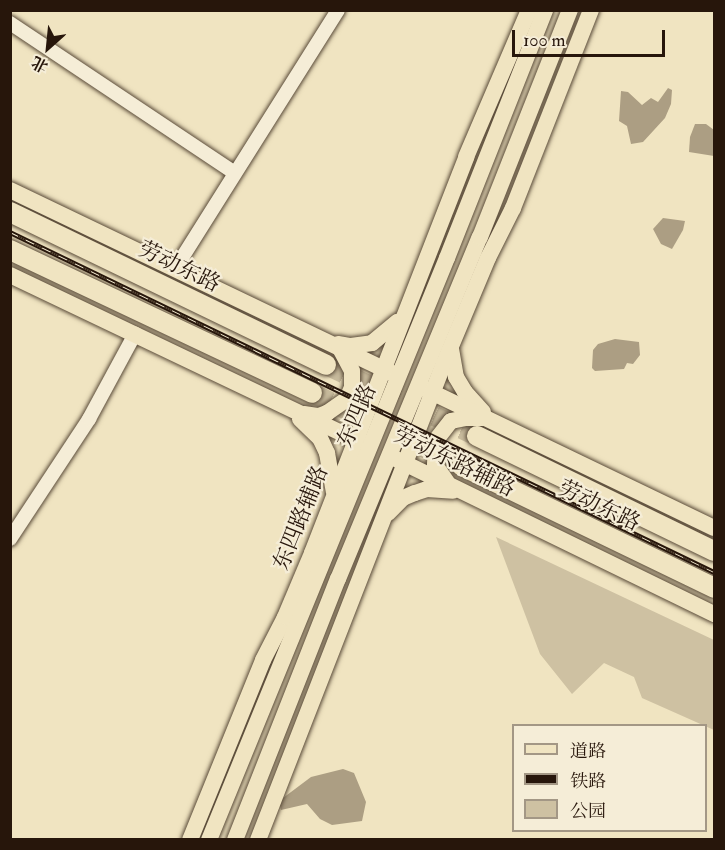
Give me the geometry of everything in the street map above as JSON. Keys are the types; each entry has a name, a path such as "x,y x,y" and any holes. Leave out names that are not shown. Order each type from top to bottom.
{"highway":[{"name":"劳动东路","path":"10,212 326,365"},
{"path":"10,250 312,393"},
{"name":"劳动东路","path":"477,436 714,551"},
{"name":"劳动东路","path":"462,466 714,588"}],"main road":[{"name":"东四路","path":"235,840 369,502 389,456 426,389 454,302 570,10"},
{"path":"258,840 405,463 426,389 451,348 507,219 591,10"},
{"name":"东四路","path":"209,840 327,547 341,496 362,443 398,376 523,66 540,12"},
{"path":"362,443 383,369 478,132 540,12"},
{"path":"478,132 523,66"},
{"path":"10,190 714,528"},
{"path":"464,276 507,219"},
{"name":"劳动东路辅路","path":"10,274 472,495 714,614"},
{"path":"454,302 452,366 465,392 475,405 494,422"},
{"path":"324,341 351,346 372,343 389,332 406,309"},
{"path":"300,413 320,416 334,410 347,399 352,387 352,371 340,348"},
{"path":"278,403 309,426 320,438 341,496 357,484 362,484 369,490 369,502"},
{"path":"450,485 435,465 436,440 451,421 465,418 494,422"},
{"path":"384,518 403,498 427,489 472,495"},
{"name":"东四路辅路","path":"190,840 271,644 341,496"},
{"path":"271,644 310,590"},
{"path":"310,651 353,595"}],"street":[{"path":"175,269 338,10"},
{"path":"10,23 235,173"},
{"path":"10,539 89,419 135,334"}],"green space":[{"path":"496,537 714,640 714,730 707,727 707,724 700,724 642,698 634,677 604,663 572,694 540,654"}],"shaded area":[{"path":"668,88 672,90 671,104 665,118 643,142 631,144 627,126 619,121 621,91 628,92 642,105 651,98 658,102"},
{"path":"695,124 706,124 714,130 714,156 689,152 690,137"},
{"path":"663,218 685,221 683,230 672,249 661,244 653,229"},
{"path":"615,339 639,342 640,355 633,364 627,363 624,369 595,371 592,368 593,350 598,344"},
{"path":"343,769 354,773 366,802 362,821 332,825 320,819 307,804 281,810 279,801 311,777"}],"tunnel":[{"path":"326,365 477,436"},
{"path":"312,393 462,466"}],"railway":[{"path":"10,232 714,572"}]}
